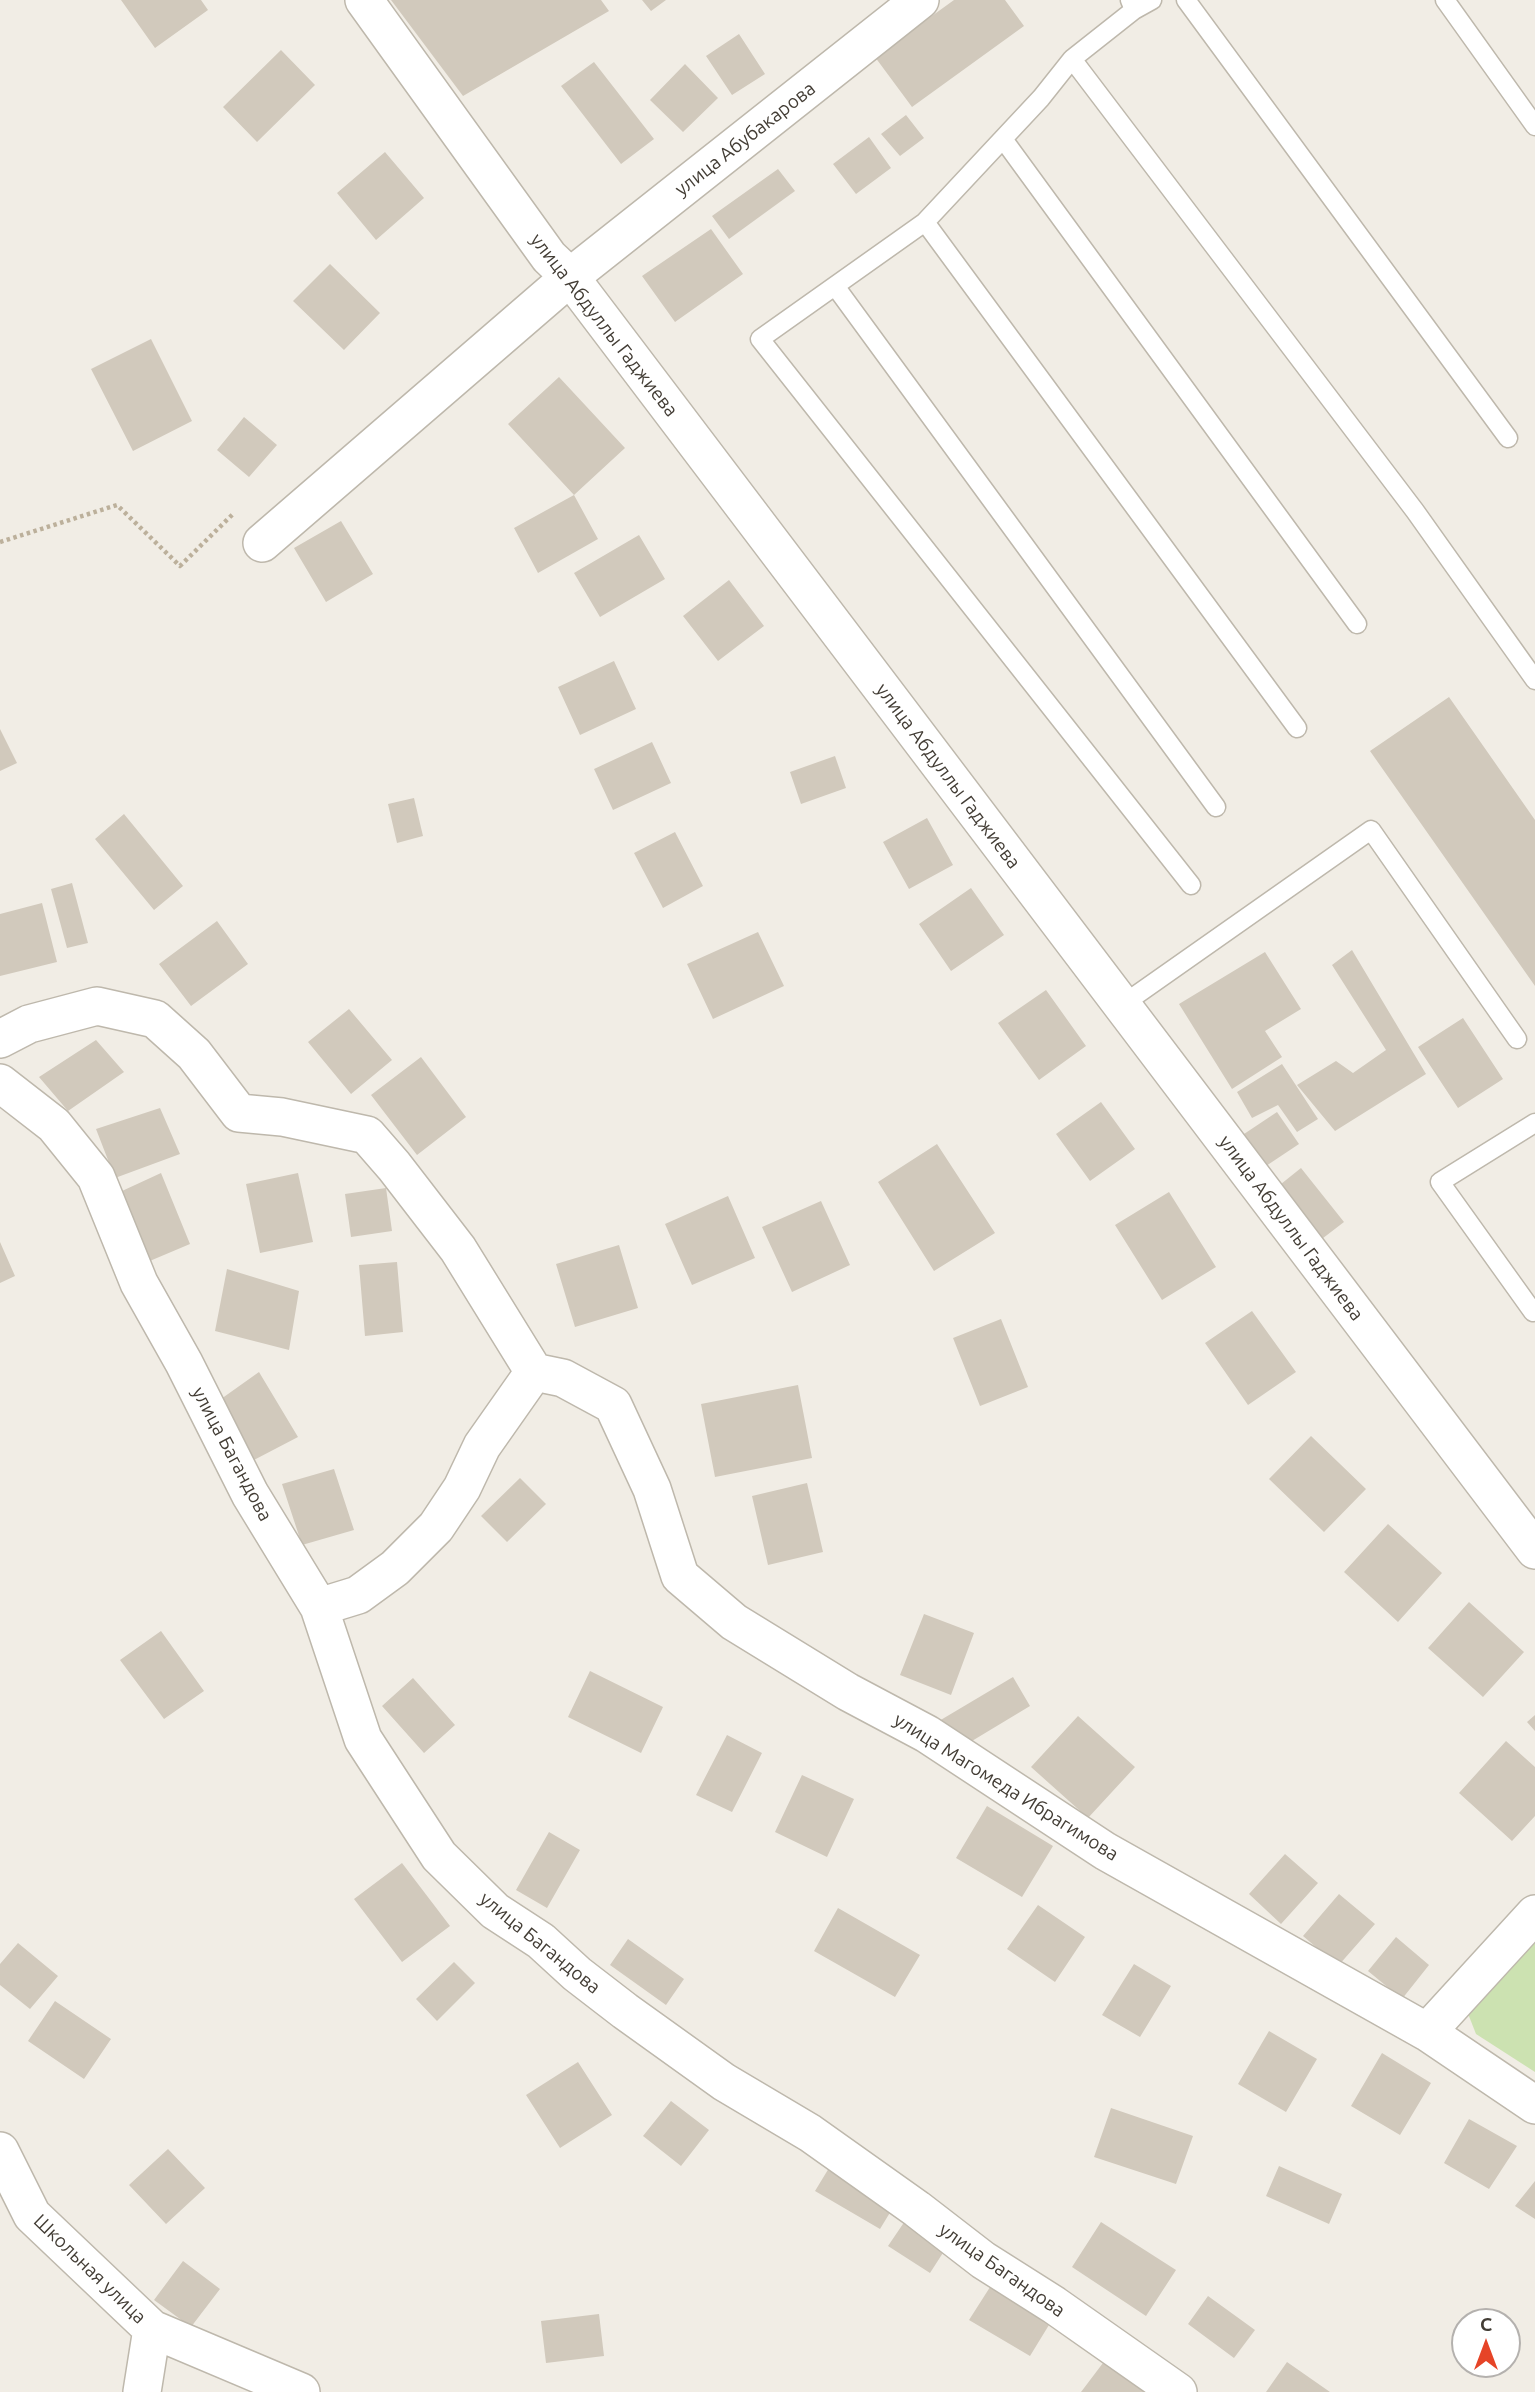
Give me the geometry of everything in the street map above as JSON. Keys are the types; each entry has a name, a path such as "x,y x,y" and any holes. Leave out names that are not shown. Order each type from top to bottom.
{"street":[{"name":"улица Абдуллы Гаджиева","path":"364,0 549,257 570,277 1535,1550"},
{"name":"улица Абубакарова","path":"262,543 570,277 920,0"},
{"path":"0,1039 29,1024 97,1006 155,1019 194,1054 239,1113 282,1117 367,1135 458,1249 534,1372 482,1447 462,1488 436,1527 396,1568 358,1595 319,1607"},
{"name":"улица Багандова","path":"0,1083 54,1125 96,1177 139,1283 184,1363 250,1494 319,1607 363,1739 439,1856 495,1911 541,1941 606,1996 724,2082 810,2133 983,2260 1178,2392"},
{"name":"улица Магомеда Ибрагимова","path":"534,1372 564,1378 613,1405 652,1489 680,1576 734,1622 848,1692 927,1734 1105,1850 1427,2032 1535,2105"},
{"path":"1427,2032 1535,1914"},
{"name":"Школьная улица","path":"0,2151 32,2215 152,2329 142,2392"},
{"path":"152,2329 301,2392"}],"lane":[{"path":"1152,0 1132,5 1072,59 1041,99 925,222 760,339 1191,885"},
{"path":"1186,0 1507,438"},
{"path":"1445,0 1535,127"},
{"path":"1072,59 1415,512 1535,680"},
{"path":"1003,139 1357,624"},
{"path":"925,222 1297,728"},
{"path":"835,286 1216,807"},
{"path":"1122,1005 1371,830 1517,1039"},
{"path":"1535,1123 1440,1182 1533,1312 1535,1311"}],"path":[{"path":"0,542 117,505 180,566 238,510"}],"green space":[{"path":"1535,1938 1535,2072 1476,2034 1465,2006"}],"building":[{"path":"121,0 201,0 208,10 155,48"},
{"path":"391,0 601,0 609,11 463,96"},
{"path":"642,0 666,0 651,11"},
{"path":"954,0 1005,0 1024,26 912,107 875,57"},
{"path":"739,34 765,74 732,95 706,56"},
{"path":"281,50 315,85 257,142 223,107"},
{"path":"594,62 654,139 621,164 561,86"},
{"path":"685,64 718,98 683,132 650,100"},
{"path":"906,115 924,138 900,156 881,134"},
{"path":"869,137 891,168 856,194 833,164"},
{"path":"385,152 424,198 376,240 337,193"},
{"path":"778,169 795,191 729,239 712,216"},
{"path":"711,229 743,274 675,322 642,276"},
{"path":"330,264 380,313 344,350 293,301"},
{"path":"151,339 192,421 133,451 91,369"},
{"path":"559,377 625,448 574,495 508,424"},
{"path":"244,417 277,445 249,477 217,450"},
{"path":"574,495 598,539 538,573 514,528"},
{"path":"341,521 373,574 326,602 294,548"},
{"path":"639,535 665,579 600,617 574,573"},
{"path":"729,580 764,626 718,661 683,616"},
{"path":"614,661 636,709 580,735 558,687"},
{"path":"1449,697 1535,820 1535,986 1370,751"},
{"path":"0,729 17,763 0,771"},
{"path":"652,742 671,783 613,810 594,769"},
{"path":"835,756 846,788 801,804 790,772"},
{"path":"414,798 423,836 397,843 388,804"},
{"path":"124,814 183,886 154,910 95,839"},
{"path":"927,818 953,865 909,889 883,842"},
{"path":"675,832 703,886 663,908 634,853"},
{"path":"72,883 88,943 67,948 51,889"},
{"path":"971,888 1004,935 951,971 919,924"},
{"path":"42,903 57,962 0,976 0,914"},
{"path":"217,921 248,964 191,1006 159,964"},
{"path":"758,932 784,986 713,1019 687,964"},
{"path":"1352,950 1426,1074 1335,1131 1297,1085 1336,1061 1353,1073 1386,1050 1332,965"},
{"path":"1265,952 1301,1009 1265,1031 1282,1057 1232,1089 1179,1004"},
{"path":"1046,990 1086,1046 1039,1080 998,1023"},
{"path":"349,1009 392,1060 351,1094 308,1042"},
{"path":"1463,1018 1503,1079 1458,1108 1418,1047"},
{"path":"96,1040 124,1072 68,1111 39,1077"},
{"path":"421,1057 466,1117 417,1155 371,1095"},
{"path":"1282,1064 1318,1119 1297,1132 1278,1105 1252,1118 1237,1092"},
{"path":"1101,1102 1135,1149 1090,1181 1056,1134"},
{"path":"160,1108 180,1154 115,1178 96,1129"},
{"path":"1277,1112 1299,1144 1260,1170 1238,1138"},
{"path":"937,1144 995,1233 934,1271 878,1182"},
{"path":"1301,1168 1344,1222 1314,1245 1271,1192"},
{"path":"161,1173 190,1244 145,1263 122,1191"},
{"path":"298,1173 313,1242 260,1253 246,1184"},
{"path":"386,1188 392,1231 351,1237 345,1194"},
{"path":"1169,1192 1216,1267 1162,1300 1115,1225"},
{"path":"728,1196 755,1258 692,1285 665,1224"},
{"path":"821,1201 850,1265 792,1292 762,1227"},
{"path":"0,1242 15,1276 0,1283"},
{"path":"619,1245 638,1308 575,1327 556,1264"},
{"path":"397,1262 403,1332 365,1336 359,1265"},
{"path":"227,1269 299,1291 289,1350 215,1331"},
{"path":"1252,1311 1296,1372 1248,1405 1205,1343"},
{"path":"1001,1319 1028,1387 980,1406 953,1338"},
{"path":"259,1372 298,1437 252,1461 221,1399"},
{"path":"798,1385 812,1458 715,1477 701,1404"},
{"path":"1311,1436 1366,1489 1324,1532 1269,1479"},
{"path":"334,1469 354,1530 302,1545 282,1484"},
{"path":"520,1478 546,1504 507,1542 481,1516"},
{"path":"807,1483 823,1552 768,1565 752,1496"},
{"path":"1388,1524 1442,1573 1398,1622 1344,1572"},
{"path":"1469,1602 1524,1652 1483,1697 1428,1648"},
{"path":"924,1614 974,1633 951,1695 900,1675"},
{"path":"161,1631 204,1691 164,1719 120,1660"},
{"path":"590,1671 663,1707 641,1753 568,1717"},
{"path":"1013,1677 1030,1706 957,1750 939,1721"},
{"path":"413,1678 455,1725 424,1753 382,1706"},
{"path":"1535,1715 1535,1731 1527,1722"},
{"path":"1078,1716 1135,1767 1088,1818 1031,1767"},
{"path":"727,1735 762,1753 732,1812 696,1795"},
{"path":"1506,1741 1535,1767 1535,1816 1512,1841 1459,1793"},
{"path":"802,1775 854,1799 827,1857 775,1832"},
{"path":"987,1806 1053,1846 1022,1897 956,1858"},
{"path":"549,1832 580,1850 547,1908 516,1890"},
{"path":"1285,1854 1318,1883 1281,1924 1249,1894"},
{"path":"402,1863 450,1926 402,1962 354,1899"},
{"path":"1339,1894 1375,1924 1338,1966 1303,1936"},
{"path":"1038,1905 1085,1937 1055,1982 1007,1949"},
{"path":"838,1908 920,1955 895,1997 814,1951"},
{"path":"1396,1937 1429,1965 1402,1999 1368,1971"},
{"path":"628,1939 684,1979 666,2005 610,1965"},
{"path":"18,1943 58,1976 30,2009 0,1985 0,1964"},
{"path":"454,1962 475,1983 437,2021 416,1999"},
{"path":"1134,1964 1171,1986 1140,2037 1102,2015"},
{"path":"55,2001 111,2039 84,2079 28,2041"},
{"path":"1269,2031 1317,2059 1286,2112 1238,2084"},
{"path":"1382,2053 1431,2083 1400,2135 1351,2106"},
{"path":"578,2062 612,2115 560,2148 526,2095"},
{"path":"671,2101 709,2130 681,2166 643,2136"},
{"path":"1111,2108 1193,2136 1176,2184 1094,2157"},
{"path":"1469,2119 1517,2146 1489,2189 1444,2163"},
{"path":"168,2149 205,2188 166,2224 129,2185"},
{"path":"1279,2166 1342,2194 1329,2224 1266,2196"},
{"path":"829,2168 894,2206 880,2229 815,2191"},
{"path":"1535,2181 1535,2219 1515,2206"},
{"path":"907,2218 948,2245 930,2273 888,2246"},
{"path":"1101,2222 1176,2270 1146,2316 1072,2267"},
{"path":"183,2261 220,2289 191,2327 154,2300"},
{"path":"992,2284 1052,2320 1030,2356 969,2320"},
{"path":"1208,2296 1255,2330 1234,2358 1188,2324"},
{"path":"599,2314 604,2356 546,2363 541,2321"},
{"path":"1106,2359 1150,2392 1081,2392"},
{"path":"1287,2362 1330,2392 1266,2392"}]}
